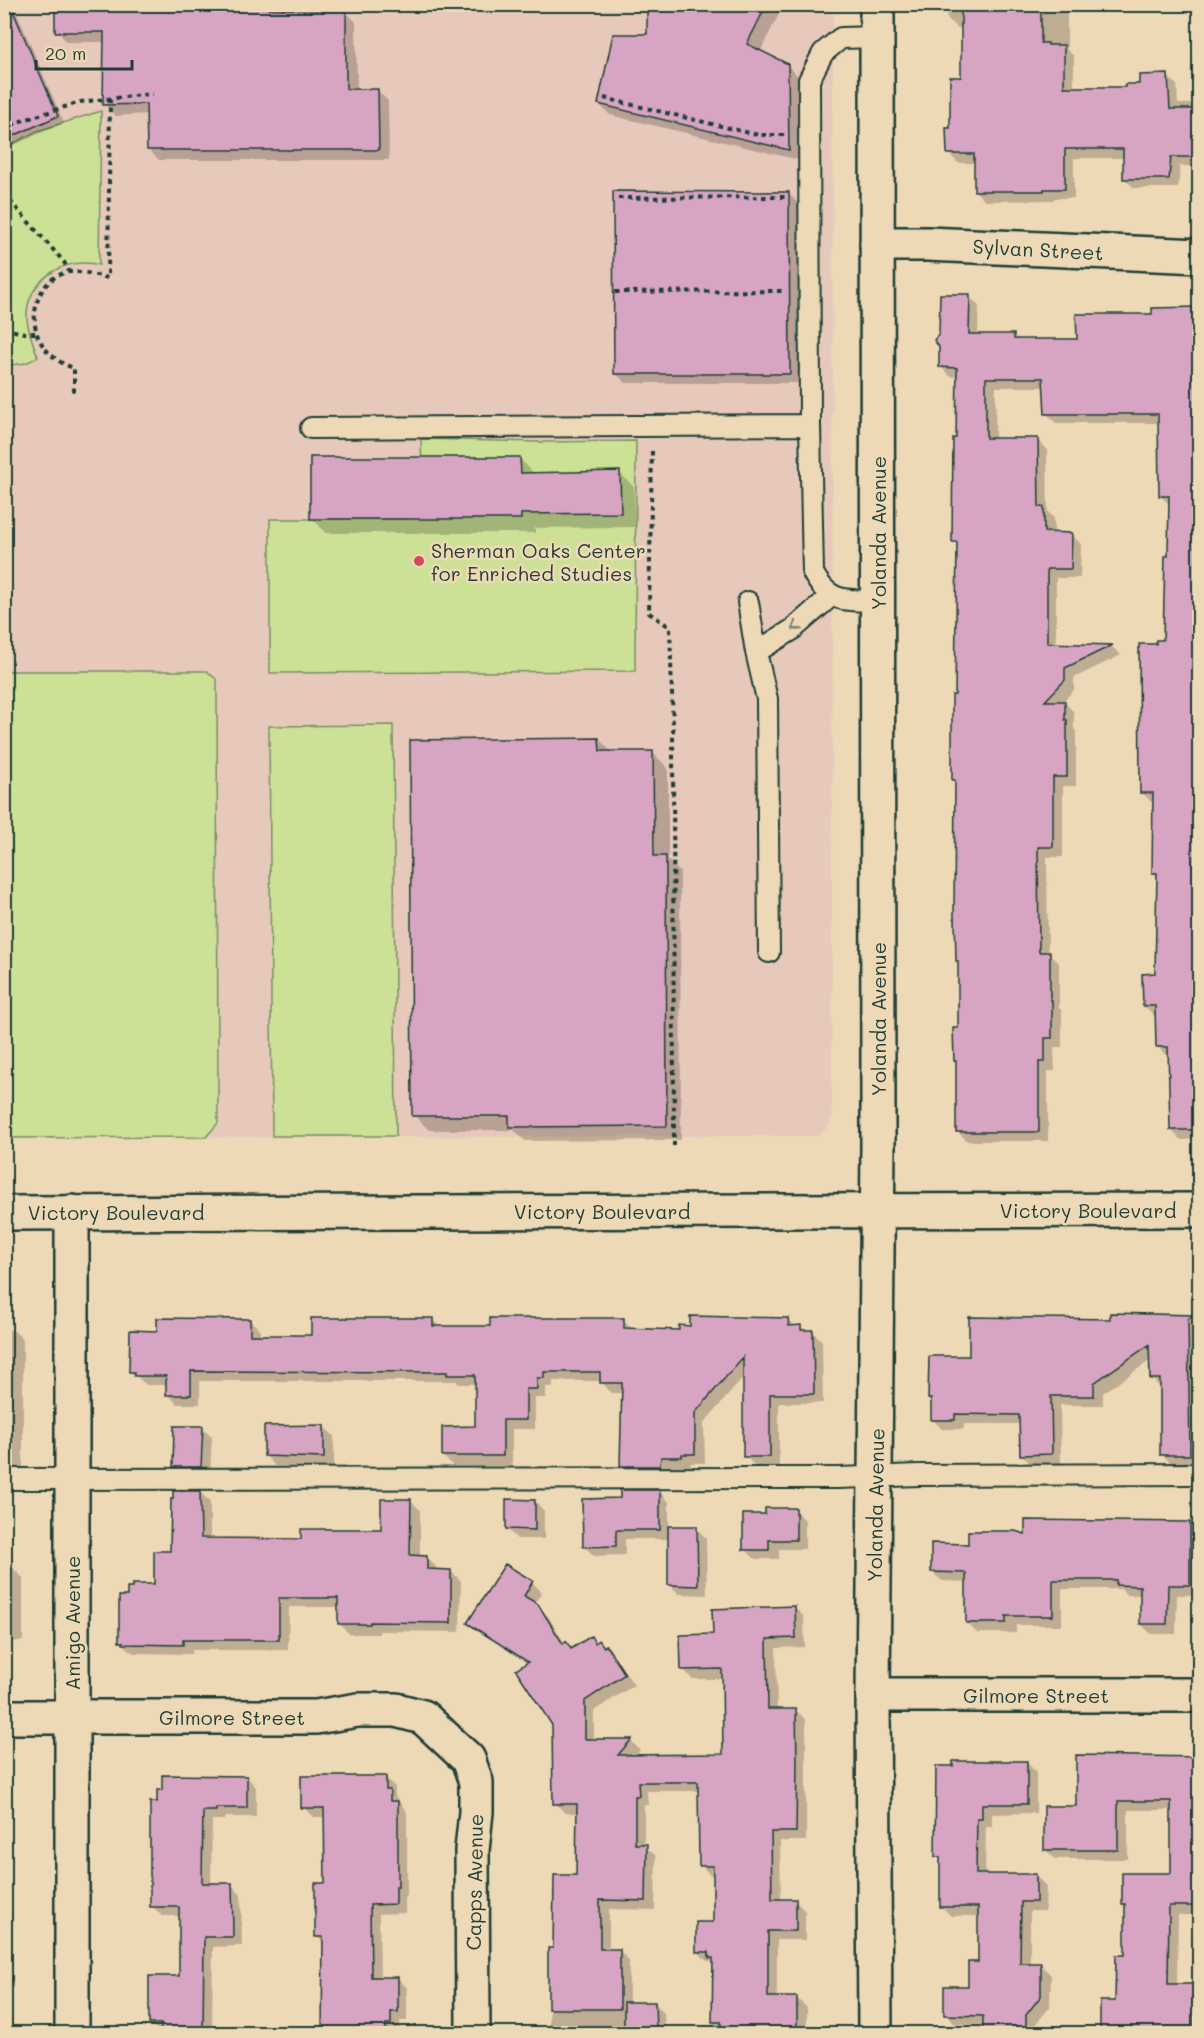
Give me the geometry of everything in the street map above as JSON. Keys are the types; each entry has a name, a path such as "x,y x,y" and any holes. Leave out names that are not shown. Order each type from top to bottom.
{"street":[{"name":"Yolanda Avenue","path":"875,2034 873,1695 878,1210 877,4"},
{"name":"Sylvan Street","path":"877,244 927,244 1200,256"},
{"name":"Victory Boulevard","path":"4,1212 1200,1210"},
{"name":"Amigo Avenue","path":"72,1212 72,2034"},
{"name":"Gilmore Street","path":"873,1695 1200,1695"},
{"name":"Gilmore Street","path":"4,1717 316,1717 358,1710 396,1710 423,1717 449,1740"},
{"name":"Capps Avenue","path":"449,1740 468,1759 476,1782 472,1850 473,2034"}],"lane":[{"path":"877,37 841,38 823,53 809,81 813,573 819,585 831,596 844,600 878,601"},
{"path":"311,429 810,425"},
{"path":"756,652 792,630 831,596"},
{"path":"748,602 767,699 769,952"},
{"path":"4,1479 838,1478 1200,1474"}],"path":[{"path":"4,129 38,115 80,102 152,94"},
{"path":"604,98 758,135 810,135"},
{"path":"74,392 74,368 53,357 36,333 37,300 43,287 54,278 69,272 88,273 108,278 110,100"},
{"path":"4,194 64,262 69,272"},
{"path":"618,198 810,197"},
{"path":"615,292 811,291"},
{"path":"4,329 36,333"},
{"path":"653,426 648,613 670,627 673,717 674,1146"}],"shaded area":[{"name":"Sherman Oaks Center for Enriched Studies","path":"4,5 833,5 832,1117 827,1129 816,1136 5,1138"}],"green space":[{"path":"101,111 99,265 87,263 63,267 43,279 35,289 27,312 29,329 38,357 26,363 5,366 5,148 37,131"},
{"path":"421,439 538,442 636,441 635,671 270,673 270,519 407,519 423,513"},
{"path":"4,671 207,671 217,680 218,1123 206,1137 5,1138"},
{"path":"393,725 396,1136 272,1136 269,726"}],"building":[{"path":"4,4 10,4 58,116 4,140"},
{"path":"55,4 269,4 269,9 346,10 346,89 378,89 379,150 147,150 146,104 103,105 104,32 55,32"},
{"path":"647,4 767,4 747,44 788,64 789,150 598,104 613,34 647,34"},
{"path":"961,4 1041,4 1041,43 1064,45 1064,87 1125,87 1125,84 1139,84 1139,75 1168,74 1170,109 1200,109 1200,157 1171,157 1169,179 1123,179 1123,149 1065,149 1065,189 974,191 974,154 947,154 946,128 950,128 950,77 961,77"},
{"path":"613,191 789,192 790,374 614,374"},
{"path":"940,294 970,294 969,334 1014,334 1014,339 1077,339 1076,314 1152,314 1152,308 1200,307 1200,1130 1170,1130 1168,1047 1156,1047 1155,1006 1143,1006 1142,974 1155,973 1157,873 1152,873 1153,793 1140,793 1139,644 1156,644 1156,640 1163,640 1165,556 1168,556 1169,496 1159,496 1158,414 1045,414 1043,378 986,378 986,438 1038,438 1039,507 1044,507 1044,532 1072,533 1071,569 1047,569 1047,643 1113,645 1065,668 1065,680 1045,701 1065,701 1067,777 1053,777 1053,847 1038,847 1039,952 1050,952 1050,1000 1052,1000 1052,1038 1045,1038 1045,1062 1039,1062 1039,1132 956,1132 956,1061 954,1061 953,1028 958,1028 958,961 956,961 954,918 955,780 952,780 952,695 955,695 957,542 952,542 953,438 956,438 957,368 939,367 939,347 934,340 939,334"},
{"path":"310,457 520,457 521,473 620,471 621,513 521,514 521,519 310,519"},
{"path":"599,738 600,751 653,751 654,856 666,856 667,1126 509,1127 509,1116 412,1116 410,740"},
{"path":"1110,1313 1194,1315 1188,1319 1190,1455 1160,1455 1160,1379 1150,1379 1149,1345 1094,1383 1094,1396 1051,1396 1052,1454 1020,1455 1019,1415 955,1414 955,1420 931,1420 931,1399 928,1399 929,1356 969,1356 969,1317 1110,1319"},
{"path":"690,1316 788,1318 789,1326 801,1325 801,1330 813,1330 814,1394 770,1394 770,1457 743,1457 743,1357 695,1413 695,1454 682,1454 682,1457 661,1457 660,1466 620,1466 622,1383 600,1383 600,1372 544,1372 544,1378 537,1378 537,1389 526,1389 526,1420 503,1420 503,1456 442,1456 442,1427 475,1426 475,1375 447,1375 447,1372 191,1371 191,1395 166,1395 166,1376 134,1376 134,1372 129,1372 130,1330 157,1331 157,1318 250,1319 250,1335 311,1335 311,1318 433,1318 433,1326 490,1326 490,1318 624,1318 624,1328 679,1330 679,1325 690,1326"},
{"path":"324,1425 324,1458 264,1456 264,1426"},
{"path":"174,1426 203,1426 201,1467 173,1467"},
{"path":"620,1490 660,1490 660,1530 616,1530 616,1546 583,1547 582,1499 620,1498"},
{"path":"173,1491 200,1491 201,1538 301,1539 301,1529 381,1529 381,1499 411,1499 410,1555 427,1556 427,1569 451,1570 451,1623 338,1624 338,1598 279,1598 279,1640 183,1640 183,1645 123,1644 119,1642 119,1596 127,1596 127,1588 132,1588 132,1584 154,1584 154,1551 170,1551"},
{"path":"506,1499 535,1500 535,1530 506,1529"},
{"path":"765,1508 796,1508 796,1540 769,1540 769,1550 743,1550 743,1514 765,1514"},
{"path":"1025,1520 1190,1522 1190,1585 1168,1585 1167,1624 1140,1624 1140,1586 1116,1585 1116,1580 1053,1580 1053,1616 1006,1616 1006,1623 966,1623 966,1573 931,1572 931,1543 968,1544 968,1531 1015,1531 1025,1534"},
{"path":"668,1526 697,1526 698,1586 668,1585"},
{"path":"505,1564 533,1581 524,1596 538,1604 563,1644 566,1641 571,1649 591,1636 595,1643 599,1640 604,1647 606,1645 625,1674 585,1701 585,1739 632,1739 618,1755 723,1754 722,1669 681,1670 680,1635 713,1634 712,1609 795,1606 796,1638 767,1639 768,1709 796,1709 797,1764 796,1832 771,1832 772,1899 796,1899 796,1931 768,1931 768,1997 797,1997 797,2034 721,2034 721,2022 712,2022 713,1958 709,1958 709,1952 696,1952 696,1922 713,1922 713,1866 699,1866 698,1782 638,1782 639,1796 635,1796 635,1844 647,1844 646,1901 600,1900 600,1949 620,1949 620,2009 548,2009 548,1948 553,1948 554,1875 576,1875 577,1804 553,1804 552,1725 516,1670 528,1662 467,1623"},
{"path":"1076,1755 1200,1757 1200,1906 1169,1906 1168,1984 1197,1984 1194,2034 1100,2034 1100,2001 1115,2001 1116,1955 1125,1955 1125,1904 1122,1904 1122,1873 1171,1873 1171,1801 1118,1801 1118,1850 1044,1850 1044,1806 1076,1806"},
{"path":"953,1761 1027,1761 1027,1804 982,1804 982,1818 977,1818 976,1874 1036,1874 1036,1902 1021,1902 1020,1963 1041,1963 1041,1996 1026,2015 1026,2034 983,2034 983,2016 944,2015 944,1986 968,1986 968,1962 978,1962 978,1907 940,1907 940,1857 935,1857 936,1766 953,1766"},
{"path":"162,1775 247,1776 247,1808 216,1808 216,1811 203,1811 202,1883 232,1883 233,1937 204,1937 203,2034 161,2034 161,2024 149,2024 149,1976 179,1976 179,1907 150,1907 150,1802 157,1802 157,1790 162,1790"},
{"path":"301,1776 386,1776 386,1790 390,1790 390,1801 398,1801 396,1904 370,1905 371,1977 398,1977 398,2012 391,2012 391,2024 386,2024 386,2034 322,2034 323,1937 315,1937 315,1883 325,1883 324,1808 301,1808"},
{"path":"624,2002 655,2002 656,2030 624,2030"}],"place":[{"name":"Sherman Oaks Center for Enriched Studies","path":"419,561"}]}
